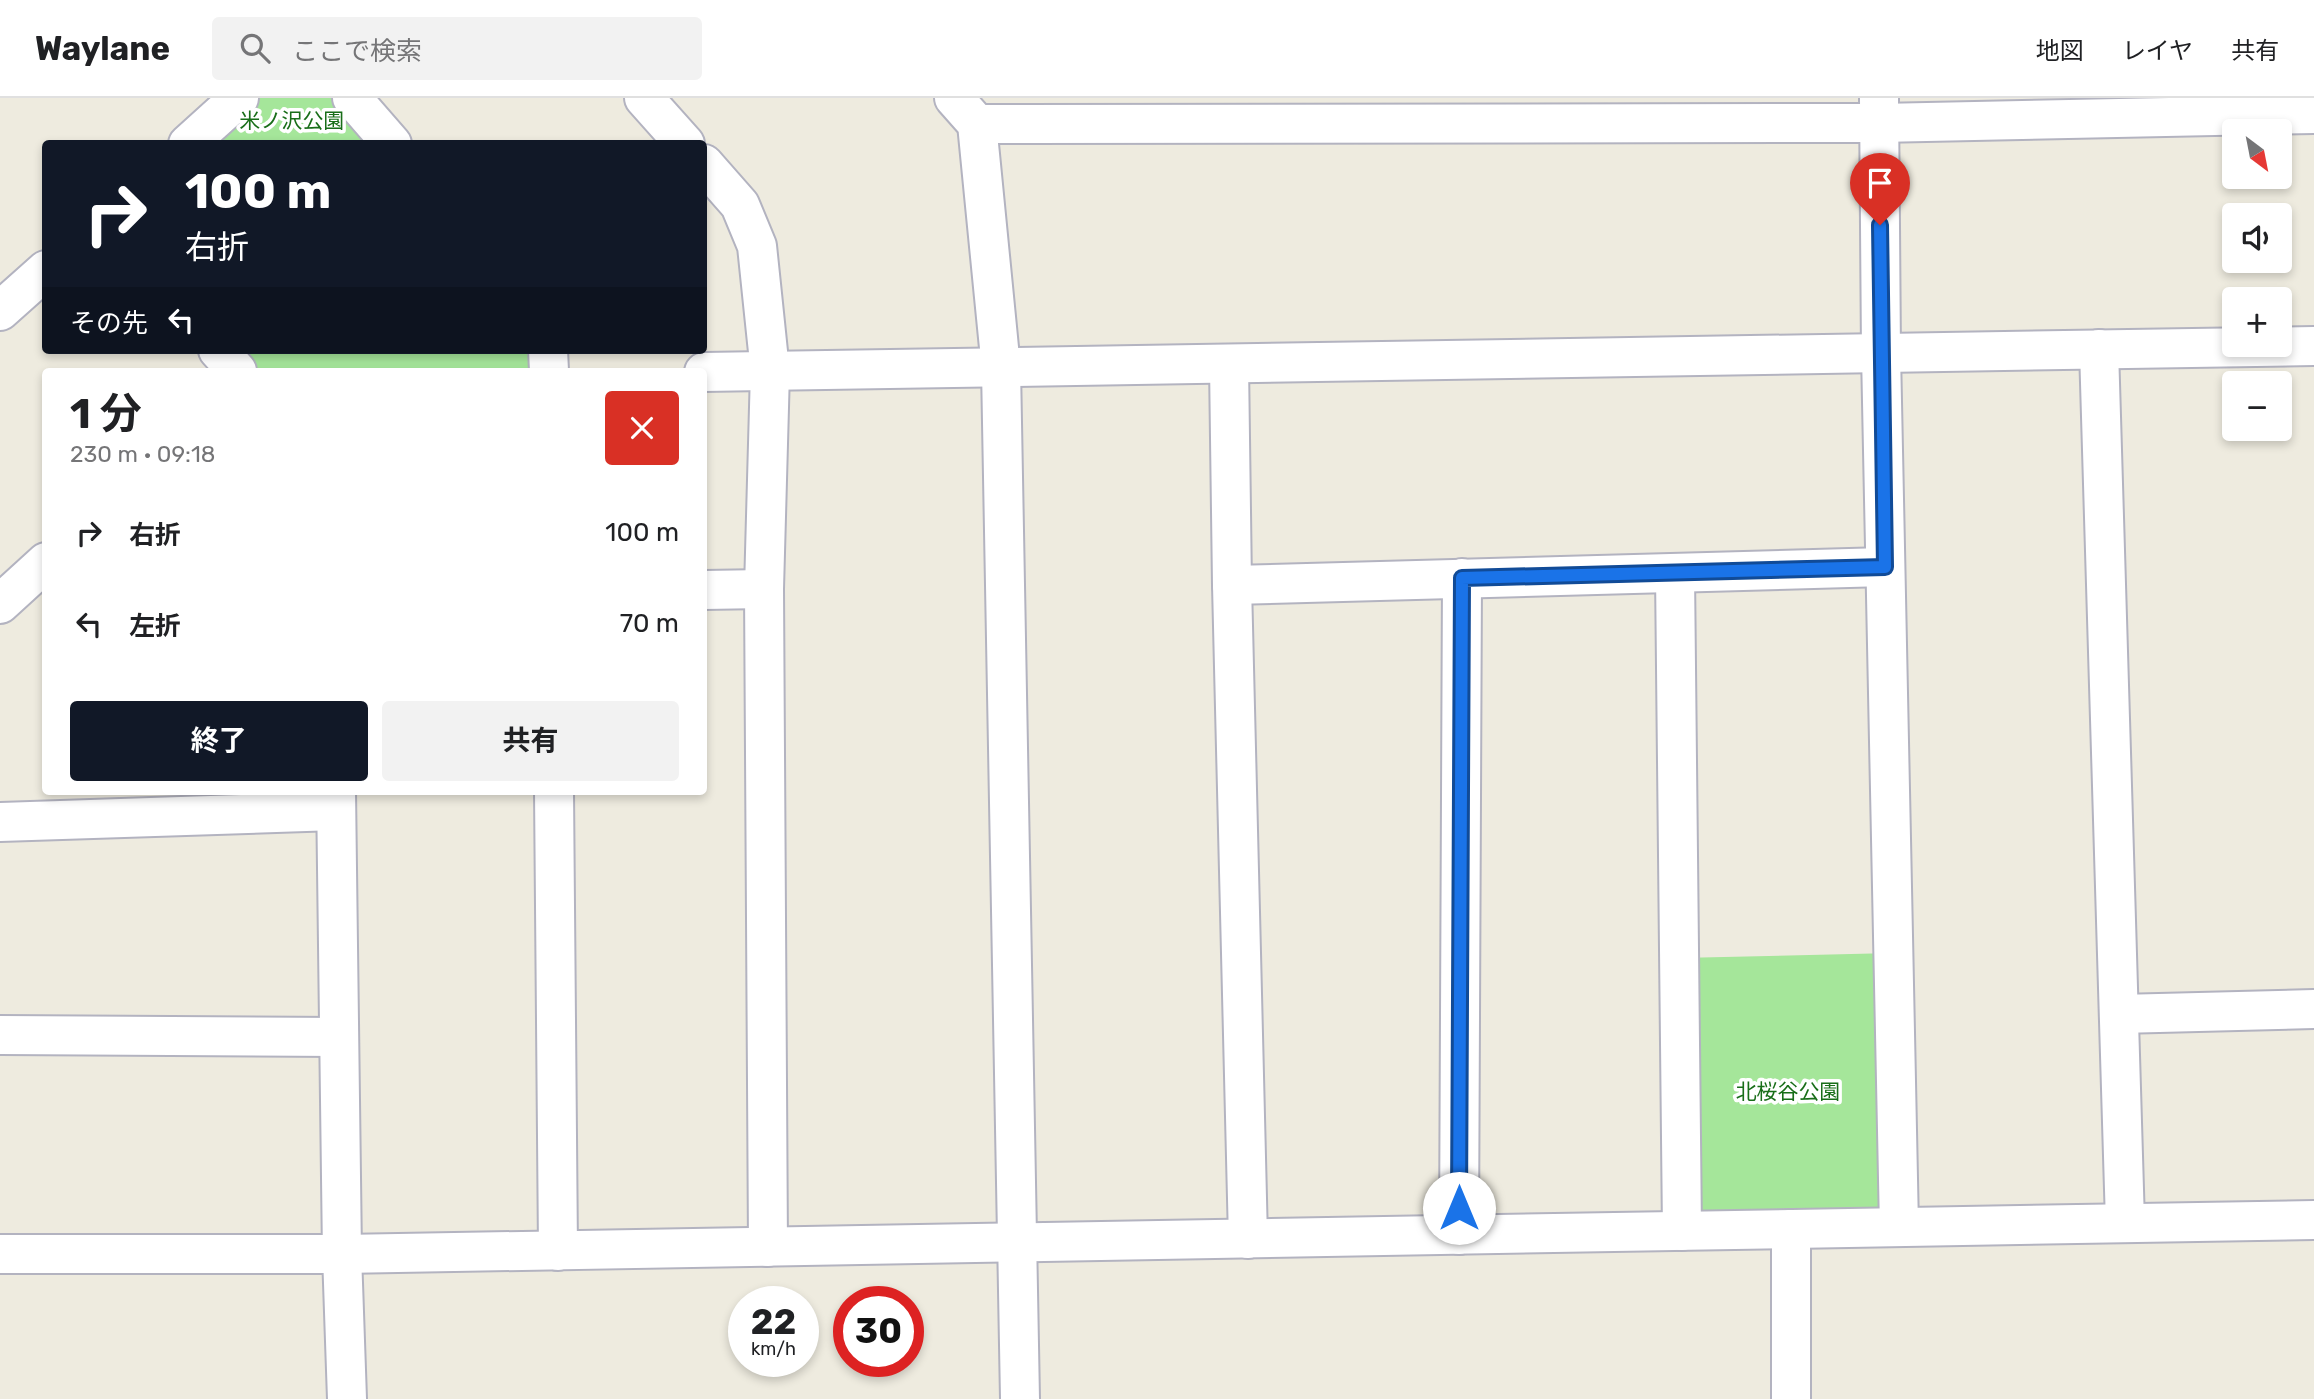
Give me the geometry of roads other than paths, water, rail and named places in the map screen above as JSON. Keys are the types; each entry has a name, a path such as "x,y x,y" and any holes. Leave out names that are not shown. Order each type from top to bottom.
{"street":[{"path":"192,140 239,98"},
{"path":"352,98 389,140"},
{"path":"644,98 681,140"},
{"path":"1020,1399 1001,368 966,111 2314,114"},
{"path":"1879,111 1881,353 1899,1227"},
{"path":"707,167 740,205 757,246 770,371 764,589 768,1247"},
{"path":"0,311 42,274"},
{"path":"707,372 2314,346"},
{"path":"2099,349 2125,1223"},
{"path":"222,354 234,368"},
{"path":"1229,363 1248,1238"},
{"path":"19,596 42,567"},
{"path":"1232,585 1885,567"},
{"path":"1675,573 1682,1231"},
{"path":"1459,1235 1462,578"},
{"path":"707,590 764,589"},
{"path":"554,795 558,1251"},
{"path":"0,822 336,801 342,1254 347,1399"},
{"path":"2119,1014 2314,1009"},
{"path":"0,1035 339,1037"},
{"path":"0,1254 558,1251 2314,1220"},
{"path":"1791,1229 1791,1399"}],"park label":[{"name":"米ノ沢公園","path":"292,121"},
{"name":"北桜谷公園","path":"1788,1092"}]}
